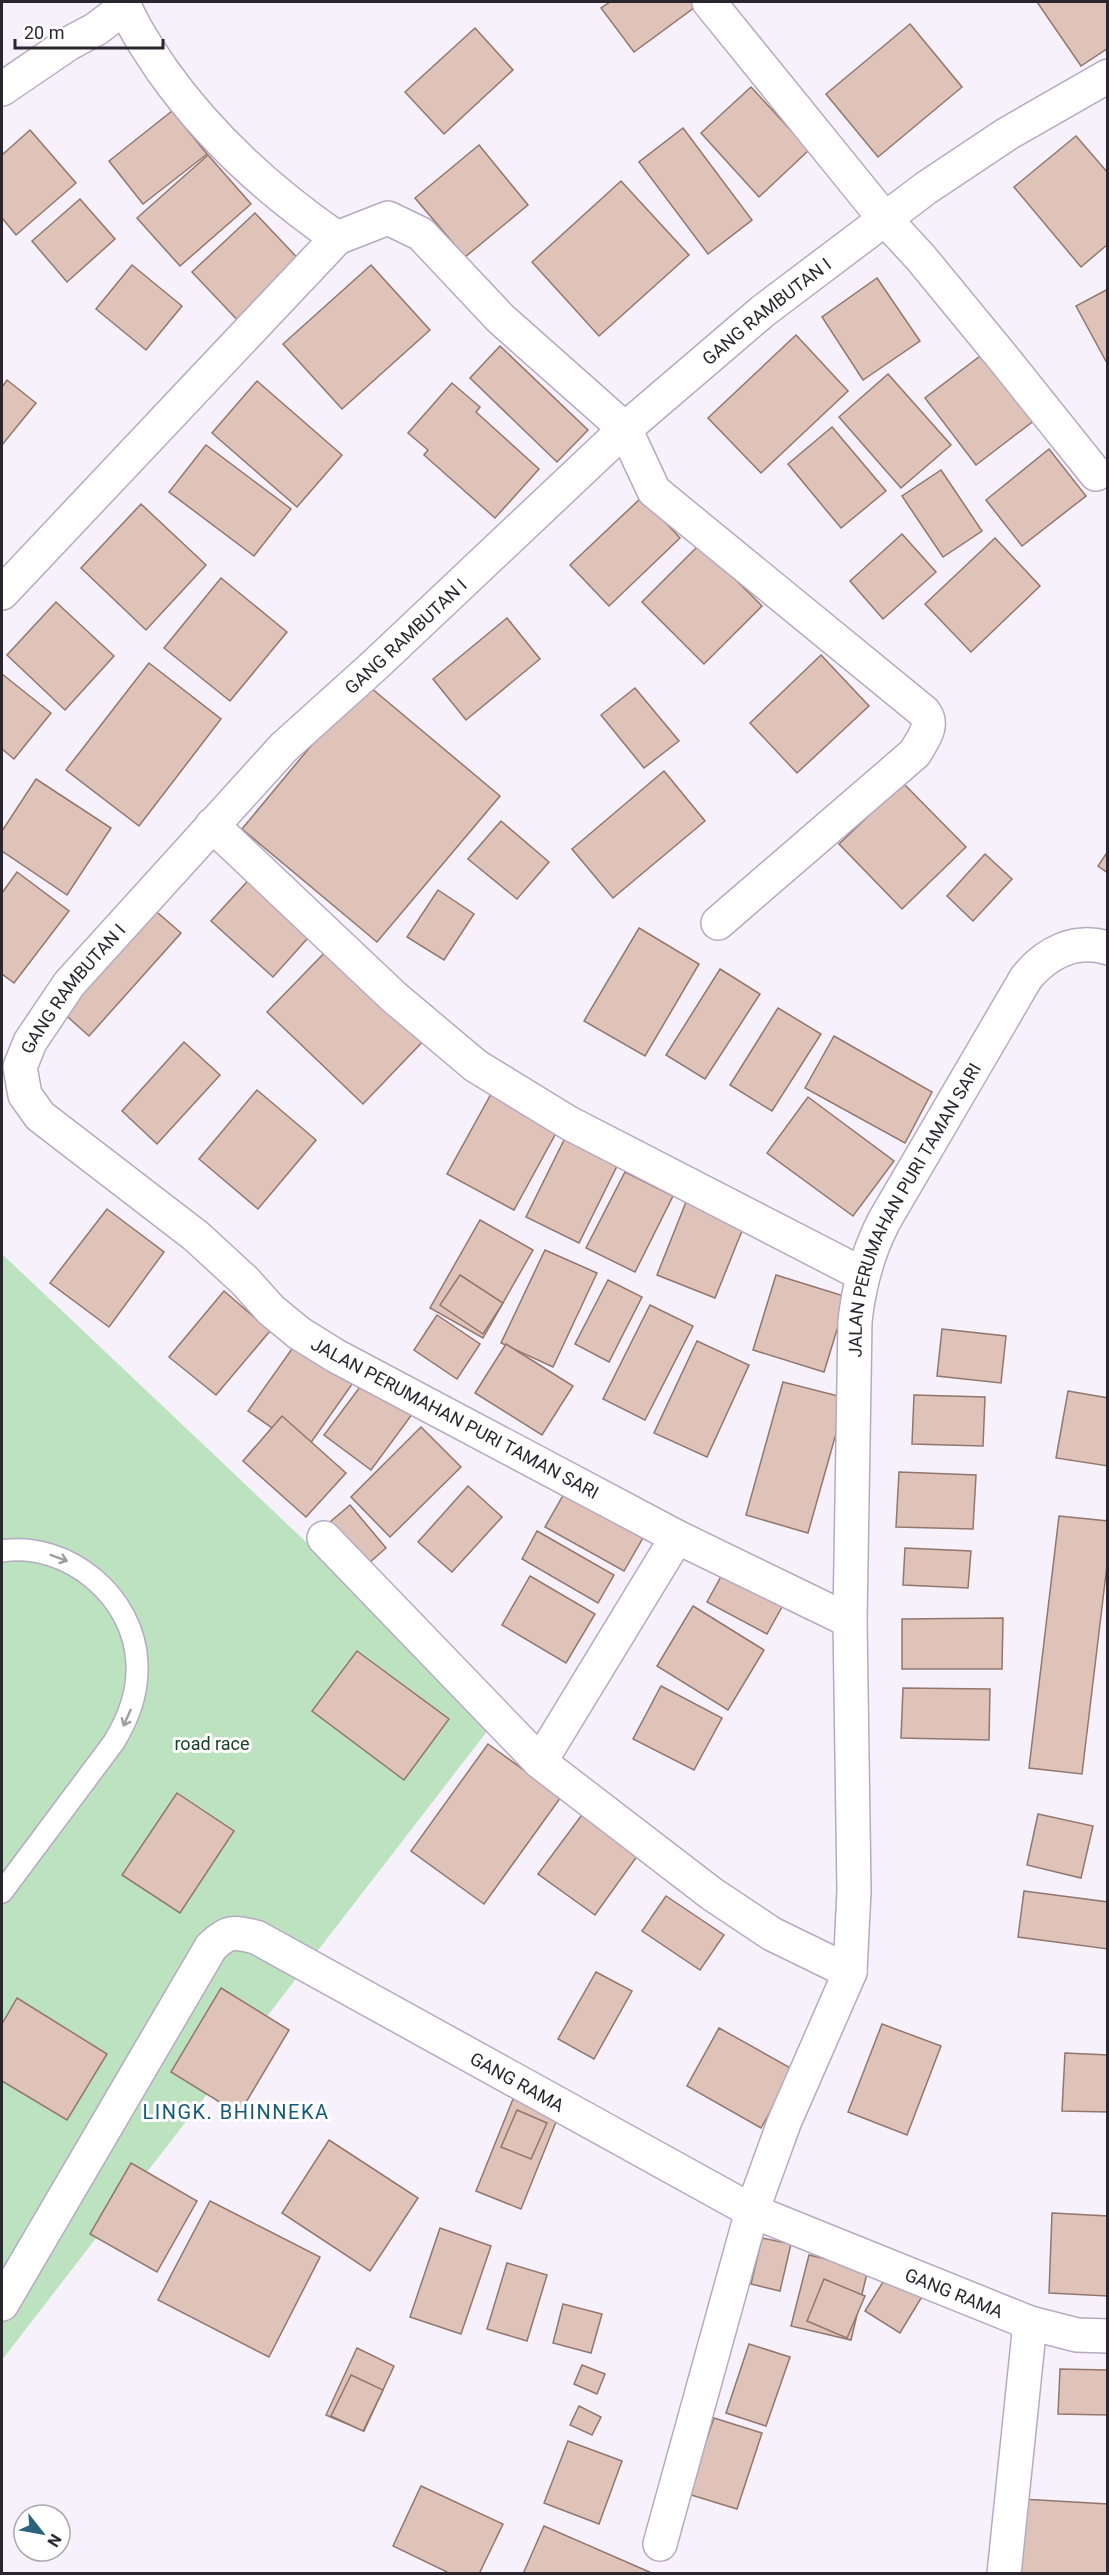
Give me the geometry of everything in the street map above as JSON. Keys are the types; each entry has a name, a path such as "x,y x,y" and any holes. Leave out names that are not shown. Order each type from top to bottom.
{"street":[{"path":"709,2 1096,474"},
{"path":"2,89 68,44 96,29 125,7 134,28 155,60 218,141 260,180 337,238"},
{"name":"GANG RAMBUTAN I","path":"40,1116 25,1095 20,1067 30,1042 69,984 284,747 375,665 625,429 763,311 884,218 1007,134 1107,76"},
{"path":"2,593 337,238 388,218 422,234 500,318 625,429 654,491 928,717 929,726 915,753 718,923"},
{"path":"212,825 394,997 476,1066 569,1122 862,1274"},
{"name":"JALAN PERUMAHAN PURI TAMAN SARI","path":"850,1972 854,1891 850,1621 855,1321 862,1274 871,1247 884,1221 1026,978 1042,960 1065,948 1089,945 1107,948"},
{"name":"JALAN PERUMAHAN PURI TAMAN SARI","path":"40,1116 196,1236 245,1281 271,1310 299,1333 336,1356 677,1537 850,1621"},
{"path":"540,1762 677,1537"},
{"path":"324,1538 540,1762 712,1894 772,1934 850,1972 784,2123 752,2211 660,2544"},
{"name":"GANG RAMA","path":"2,2304 211,1947 222,1936 233,1932 256,1937 752,2211 1030,2323 1077,2335 1107,2336"},
{"path":"1004,2574 1030,2323"}],"lane":[{"path":"2,1551 32,1551 53,1555 89,1574 105,1588 128,1623 137,1663 133,1704 119,1733 2,1892"}],"green space":[{"name":"road race","path":"2,1254 495,1721 2,2360"}],"building":[{"path":"610,2 691,2 695,7 634,52 601,8"},
{"path":"1037,2 1108,2 1108,48 1081,66"},
{"path":"910,24 962,87 878,157 826,94"},
{"path":"475,28 513,70 444,134 405,92"},
{"path":"751,87 809,150 759,197 701,133"},
{"path":"172,111 207,154 143,204 109,161"},
{"path":"683,128 752,220 708,254 639,162"},
{"path":"30,130 76,183 16,235 2,218 2,155"},
{"path":"1076,136 1108,173 1108,244 1081,267 1014,187"},
{"path":"479,145 528,205 465,257 415,198"},
{"path":"208,155 251,204 180,266 137,218"},
{"path":"621,181 689,255 599,336 532,262"},
{"path":"80,199 115,239 67,282 32,241"},
{"path":"255,213 307,268 244,327 192,272"},
{"path":"132,265 182,306 146,350 96,309"},
{"path":"371,265 430,330 342,409 283,344"},
{"path":"877,278 920,341 863,380 822,317"},
{"path":"1108,289 1108,365 1076,306"},
{"path":"796,335 848,391 761,473 708,418"},
{"path":"500,346 588,430 557,462 470,378"},
{"path":"992,347 1044,413 976,465 925,398"},
{"path":"888,374 951,445 901,488 839,417"},
{"path":"7,380 36,403 2,445 2,387"},
{"path":"257,381 342,455 297,507 212,433"},
{"path":"452,383 480,407 476,412 539,469 495,518 424,455 428,450 408,433"},
{"path":"832,427 886,491 841,528 788,464"},
{"path":"206,445 291,509 254,556 169,492"},
{"path":"1049,449 1086,496 1022,546 986,500"},
{"path":"941,470 982,531 943,557 902,496"},
{"path":"642,497 680,538 609,606 570,565"},
{"path":"141,504 206,565 146,630 81,568"},
{"path":"902,534 936,572 883,619 850,581"},
{"path":"995,538 1040,586 971,652 925,604"},
{"path":"700,544 762,606 704,664 642,602"},
{"path":"221,578 287,632 230,701 164,648"},
{"path":"56,602 114,656 65,710 7,655"},
{"path":"507,618 540,659 466,720 433,679"},
{"path":"821,655 869,706 797,773 750,723"},
{"path":"149,663 221,719 139,826 66,770"},
{"path":"2,674 51,713 14,759 2,749"},
{"path":"364,682 500,796 377,942 242,829"},
{"path":"635,688 679,741 644,768 601,715"},
{"path":"664,771 705,821 613,898 572,849"},
{"path":"36,779 111,828 67,895 2,851 2,831"},
{"path":"903,783 966,847 902,909 839,844"},
{"path":"501,821 549,862 517,899 468,859"},
{"path":"1108,851 1108,873 1098,866"},
{"path":"985,854 1012,879 973,921 947,896"},
{"path":"17,872 69,911 14,983 2,974 2,893"},
{"path":"255,873 315,930 273,977 211,921"},
{"path":"438,890 474,914 444,960 407,937"},
{"path":"151,907 181,933 89,1036 60,1010"},
{"path":"639,928 699,964 645,1056 584,1021"},
{"path":"333,944 429,1035 363,1104 267,1012"},
{"path":"720,969 760,994 705,1079 666,1055"},
{"path":"778,1008 821,1034 772,1111 730,1085"},
{"path":"834,1036 932,1092 905,1143 805,1088"},
{"path":"184,1042 220,1075 157,1144 122,1111"},
{"path":"496,1085 562,1122 514,1210 447,1174"},
{"path":"257,1090 316,1140 258,1209 199,1159"},
{"path":"808,1097 894,1161 853,1216 767,1153"},
{"path":"566,1136 619,1162 579,1243 526,1217"},
{"path":"625,1172 673,1196 635,1272 586,1248"},
{"path":"686,1202 744,1226 715,1298 657,1275"},
{"path":"107,1209 164,1252 109,1327 50,1283"},
{"path":"480,1220 533,1250 483,1338 430,1308"},
{"path":"545,1250 597,1273 553,1367 501,1343"},
{"path":"460,1275 503,1303 483,1334 440,1305"},
{"path":"776,1275 847,1297 824,1372 753,1350"},
{"path":"608,1280 642,1297 609,1362 575,1344"},
{"path":"224,1291 270,1331 216,1395 169,1357"},
{"path":"650,1305 693,1326 645,1420 603,1399"},
{"path":"437,1315 480,1344 457,1379 414,1350"},
{"path":"942,1329 1006,1336 1001,1383 937,1376"},
{"path":"299,1339 355,1380 305,1451 248,1411"},
{"path":"697,1341 749,1365 707,1457 654,1433"},
{"path":"506,1344 573,1386 542,1435 475,1393"},
{"path":"366,1379 413,1413 371,1470 324,1435"},
{"path":"783,1382 846,1398 808,1533 746,1515"},
{"path":"1068,1391 1108,1398 1108,1466 1056,1458"},
{"path":"914,1395 985,1397 983,1446 912,1444"},
{"path":"282,1416 346,1473 306,1517 243,1461"},
{"path":"421,1427 461,1467 390,1537 351,1497"},
{"path":"899,1472 976,1475 973,1529 896,1527"},
{"path":"569,1485 648,1529 624,1571 545,1527"},
{"path":"468,1486 502,1517 452,1572 418,1542"},
{"path":"350,1505 386,1548 361,1570 324,1527"},
{"path":"1059,1516 1108,1521 1108,1557 1082,1774 1029,1768"},
{"path":"537,1531 614,1575 598,1603 522,1559"},
{"path":"905,1548 971,1551 968,1588 903,1585"},
{"path":"723,1573 783,1605 767,1634 707,1602"},
{"path":"530,1576 595,1614 566,1663 502,1625"},
{"path":"693,1606 764,1650 728,1710 657,1666"},
{"path":"1003,1618 1002,1669 902,1669 902,1619"},
{"path":"357,1651 449,1719 404,1780 312,1711"},
{"path":"661,1686 722,1718 694,1770 633,1739"},
{"path":"903,1688 990,1689 989,1740 901,1738"},
{"path":"488,1744 561,1797 484,1904 411,1851"},
{"path":"177,1793 234,1831 180,1913 122,1875"},
{"path":"587,1808 643,1848 595,1915 538,1874"},
{"path":"1038,1814 1093,1826 1081,1878 1027,1865"},
{"path":"1024,1891 1108,1902 1108,1949 1018,1937"},
{"path":"666,1896 724,1935 700,1970 642,1931"},
{"path":"596,1972 632,1991 594,2059 558,2039"},
{"path":"221,1988 289,2030 239,2114 171,2072"},
{"path":"17,1998 107,2054 67,2120 2,2081 2,2024"},
{"path":"882,2024 941,2046 907,2135 848,2112"},
{"path":"719,2028 794,2070 761,2128 687,2086"},
{"path":"1065,2053 1108,2055 1108,2112 1062,2111"},
{"path":"513,2099 558,2117 521,2209 476,2191"},
{"path":"517,2110 547,2123 531,2159 501,2147"},
{"path":"329,2140 418,2198 370,2271 282,2213"},
{"path":"131,2163 197,2201 157,2272 90,2234"},
{"path":"210,2201 320,2257 269,2357 158,2300"},
{"path":"1052,2213 1108,2216 1108,2296 1049,2293"},
{"path":"440,2228 491,2246 461,2334 410,2317"},
{"path":"762,2238 791,2244 780,2291 751,2284"},
{"path":"809,2255 868,2269 851,2340 791,2326"},
{"path":"507,2263 547,2275 527,2341 487,2329"},
{"path":"891,2269 926,2290 900,2333 865,2311"},
{"path":"824,2279 865,2296 847,2338 807,2321"},
{"path":"563,2304 602,2314 591,2353 553,2343"},
{"path":"749,2344 790,2357 766,2426 726,2413"},
{"path":"357,2348 394,2366 364,2431 326,2415"},
{"path":"582,2365 605,2374 597,2394 574,2384"},
{"path":"1060,2369 1108,2370 1108,2415 1058,2414"},
{"path":"351,2375 383,2390 363,2431 331,2416"},
{"path":"579,2406 601,2417 592,2435 570,2425"},
{"path":"714,2418 762,2433 737,2509 688,2494"},
{"path":"568,2441 622,2461 599,2524 544,2503"},
{"path":"421,2486 503,2524 479,2574 451,2574 393,2546"},
{"path":"1021,2499 1108,2504 1108,2574 1017,2574"},
{"path":"544,2526 654,2574 523,2574"}],"district":[{"name":"LINGK. BHINNEKA","path":"236,2112"}]}
